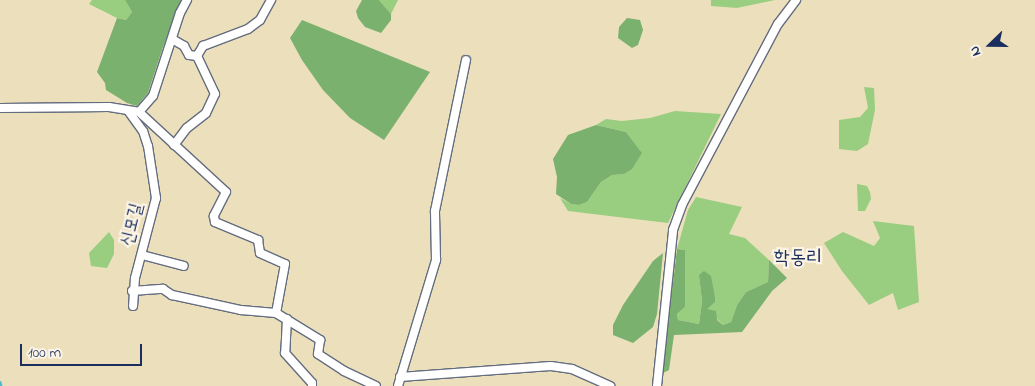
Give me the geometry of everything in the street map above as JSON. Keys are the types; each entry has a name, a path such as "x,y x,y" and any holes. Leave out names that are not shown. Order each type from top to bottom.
{"street":[{"path":"139,112 153,96 180,13 187,0"},
{"path":"197,56 203,46 248,29 260,20 271,0"},
{"path":"657,386 673,230 682,206 778,24 796,0"},
{"path":"172,39 184,46 189,56 197,56"},
{"path":"174,145 187,128 206,113 215,94 197,56"},
{"path":"398,386 436,260 435,211 466,60"},
{"path":"0,108 110,106 129,112 139,112 226,192 214,216 215,222 258,240 260,253 285,264 276,313"},
{"name":"신모길","path":"129,112 143,131 148,146 156,198 132,291 133,306"},
{"path":"142,255 184,266"},
{"path":"132,291 163,289 172,295 241,310 276,313 320,340 318,354 344,371 376,386"},
{"path":"287,319 285,353 312,383 312,386"},
{"path":"400,378 551,366 572,369 610,386"}],"green space":[{"path":"92,0 125,0 132,12 126,20 117,18 89,4"},
{"path":"125,0 182,0 163,47 148,93 137,106 127,103 106,90 105,83 97,72 117,18 126,20 132,12"},
{"path":"362,0 379,0 391,14 391,20 381,33 365,27 358,18 356,11"},
{"path":"379,0 398,0 391,14"},
{"path":"711,0 775,0 737,8 711,6"},
{"path":"627,18 640,20 643,30 638,45 632,48 618,38 619,27"},
{"path":"302,20 430,72 384,140 350,118 323,90 302,60 290,38"},
{"path":"864,87 874,88 875,110 868,144 857,151 839,149 839,120 860,117 868,108"},
{"path":"675,111 721,114 668,223 568,211 560,198 571,204 579,205 587,202 601,182 612,175 624,174 641,152 626,132 596,125 606,119 622,121 650,118"},
{"path":"596,125 626,132 642,153 632,169 624,174 612,175 601,182 587,202 579,205 571,204 556,194 557,177 553,159 568,135"},
{"path":"857,184 867,186 870,192 871,199 865,211 858,211"},
{"path":"696,197 742,207 729,234 745,238 769,260 768,282 746,292 737,305 731,322 723,325 707,309 699,275 702,301 699,324 678,320 677,314 685,307 685,250 677,249 688,210"},
{"path":"873,221 914,226 919,302 898,310 893,293 869,305 842,271 824,243 843,232 874,246 880,238"},
{"path":"109,232 114,240 114,254 107,268 91,266 89,253"},
{"path":"677,249 685,250 685,307 677,314 678,320 699,324 702,301 699,275 704,271 711,276 715,297 715,302 707,309 716,311 717,320 723,325 731,322 737,305 746,292 768,282 769,260 787,278 772,291 742,332 674,335 669,370 663,373 660,362 669,316"},
{"path":"663,253 657,314 653,327 633,343 613,335 613,325 623,305 653,261"}],"waterway":[{"path":"0,382 1,386"}],"district":[{"name":"학동리","path":"798,258"}]}
